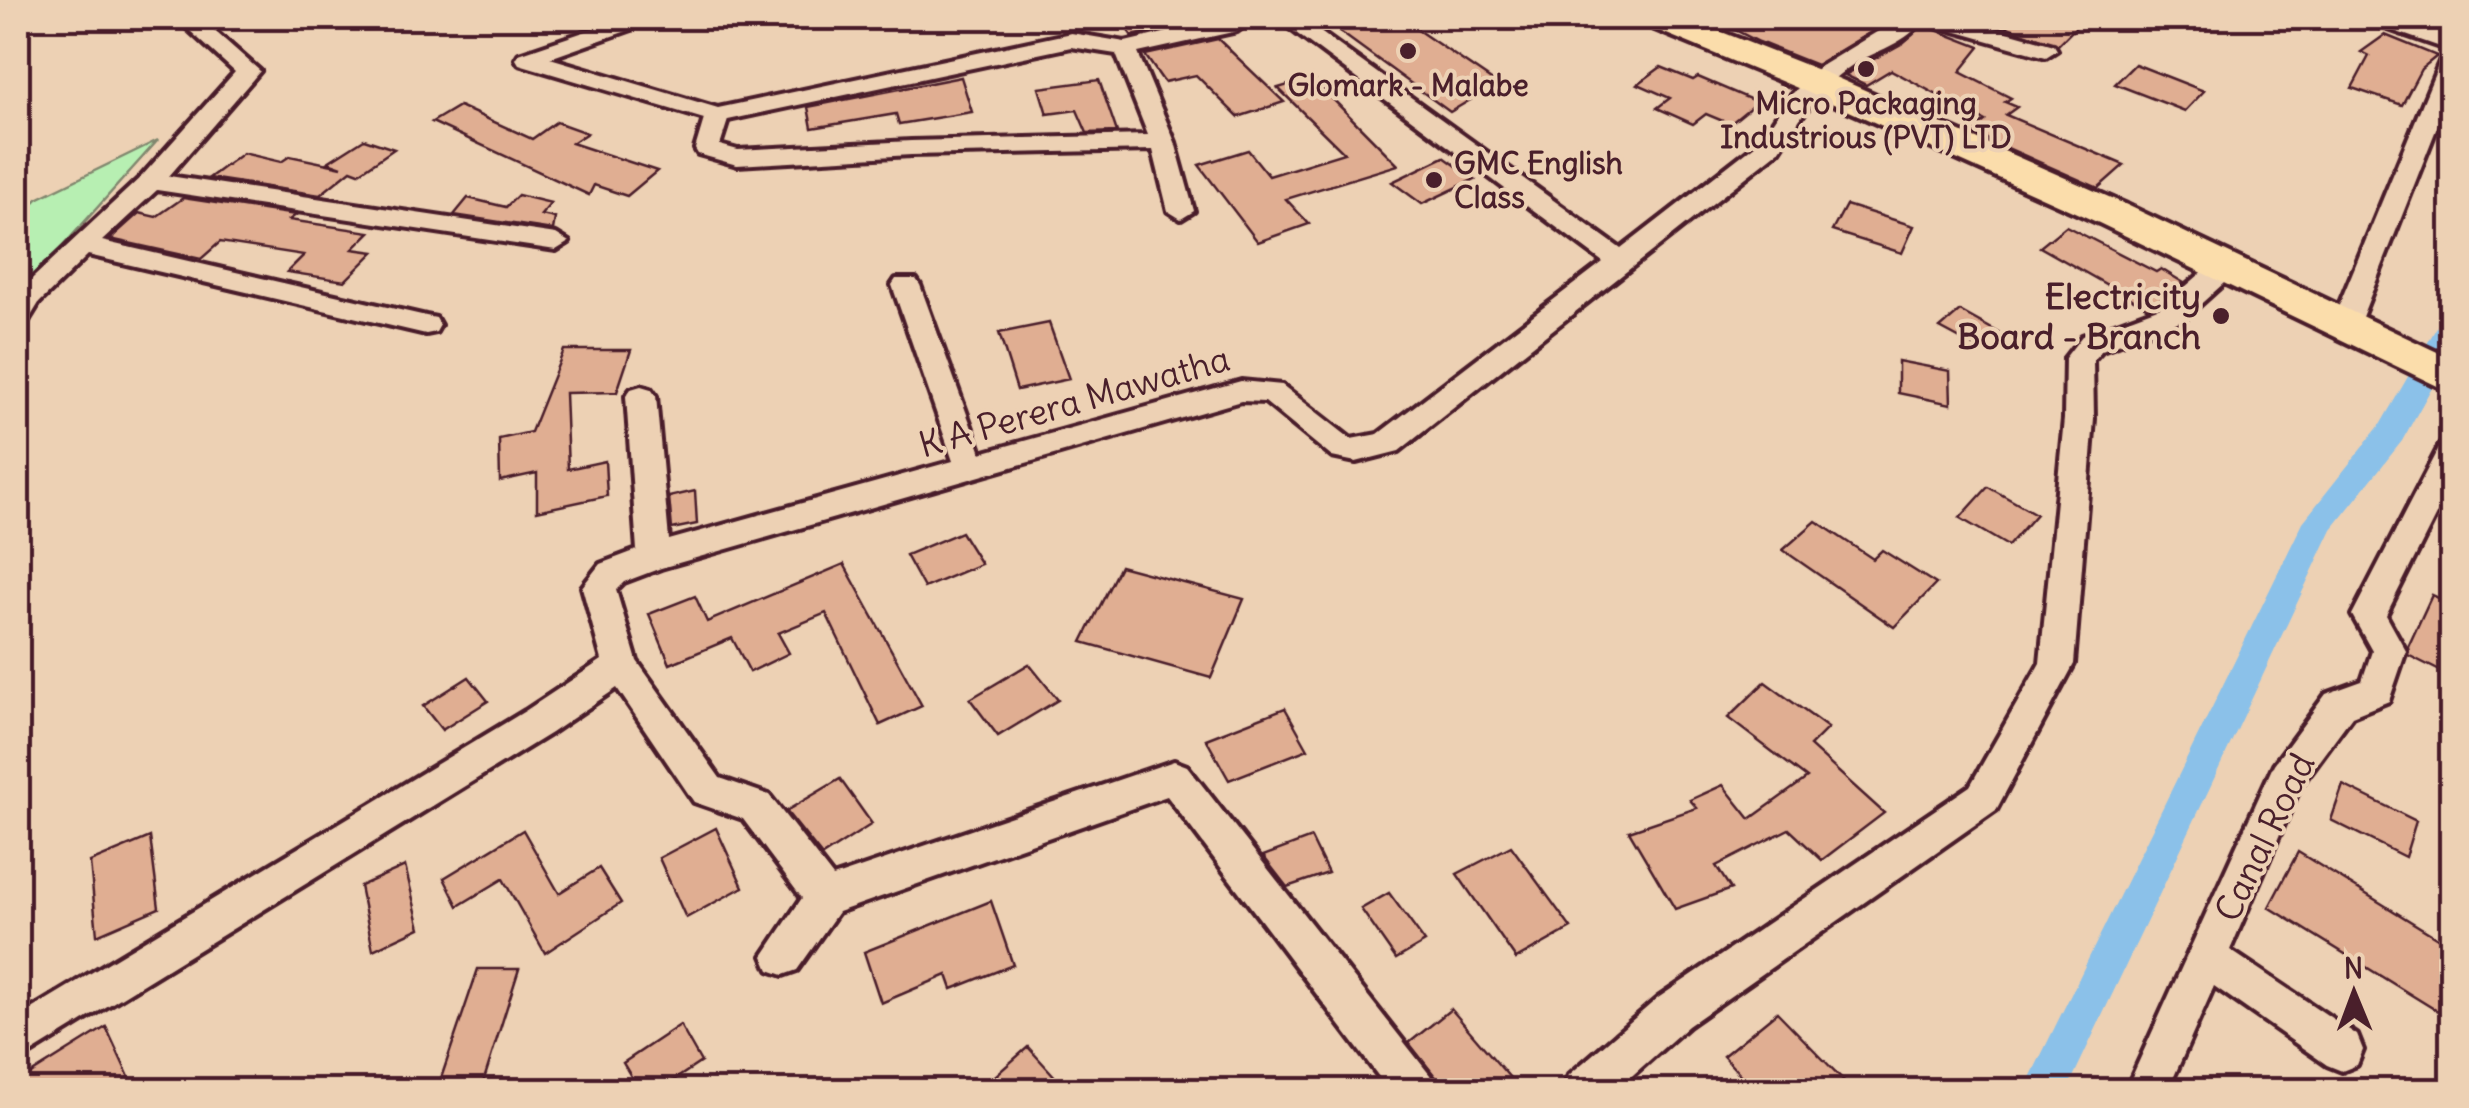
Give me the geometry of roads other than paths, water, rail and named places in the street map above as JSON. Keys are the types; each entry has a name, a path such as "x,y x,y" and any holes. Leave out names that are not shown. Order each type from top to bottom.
{"main road":[{"path":"1657,18 1814,82 2113,214 2452,378"}],"street":[{"path":"21,302 151,180 248,71 187,18"},
{"path":"624,24 527,59 717,115 1072,40 1124,49 1229,26 1243,18"},
{"path":"1286,18 1620,262"},
{"name":"K A Perera Mawatha","path":"621,666 599,587 612,573 654,557 1258,389 1272,392 1343,449 1388,443 1770,146 1788,113 1826,70 1908,26 1911,18"},
{"path":"1934,18 2046,50"},
{"path":"2379,18 2452,44"},
{"path":"1124,49 1163,142 1181,212"},
{"path":"2358,334 2452,59"},
{"path":"717,115 707,149 736,158 911,148 1163,142"},
{"path":"151,180 556,242"},
{"path":"82,245 426,325"},
{"path":"1584,1090 1674,1012 1984,798 2056,664 2079,419 2079,358 2092,343 2173,313 2224,268"},
{"path":"906,285 972,469"},
{"path":"641,396 654,557"},
{"name":"Canal Road","path":"2147,1090 2287,774 2339,705 2377,690 2389,650 2369,614 2452,451"},
{"path":"18,1040 538,722 621,666 707,790 756,807 825,898"},
{"path":"783,956 825,898 1174,776 1415,1090"},
{"path":"2206,957 2342,1050"}],"waterway":[{"path":"2045,1090 2319,522 2391,433 2452,325"}],"place":[{"name":"Glomark - Malabe","path":"1408,51"},
{"name":"Micro Packaging Industrious (PVT) LTD","path":"1866,69"},
{"name":"GMC English Class","path":"1434,180"},
{"name":"Electricity Board - Branch","path":"2221,316"}]}
